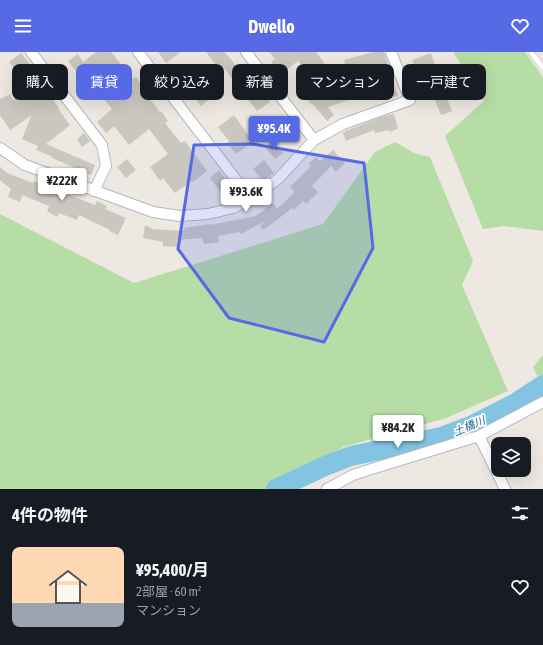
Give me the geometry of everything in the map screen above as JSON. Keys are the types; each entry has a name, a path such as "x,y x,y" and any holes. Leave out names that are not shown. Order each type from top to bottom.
{"street":[{"path":"30,52 102,145 106,166 94,191"},
{"path":"138,52 251,199"},
{"path":"246,52 314,140"},
{"path":"0,148 25,165 153,212 180,216 208,214 233,208 251,199 278,179 314,140 343,124 410,100 391,52"},
{"path":"327,489 353,475 479,436 543,402"},
{"path":"479,436 505,489"}],"lane":[{"path":"531,52 543,68"}],"highlighted area":[{"path":"252,144 364,163 373,248 324,342 229,318 178,249 194,145"}],"green space":[{"path":"453,52 525,52 543,77 543,231 504,226 483,229 445,136 483,100 486,100 486,64 461,64"},
{"path":"395,142 414,153 430,157 473,261 462,285 508,391 446,418 343,447 277,489 0,489 0,214 134,283 323,224 375,152"},
{"path":"543,355 543,383 541,384 533,367"}],"building":[{"path":"96,52 111,52 121,64 76,64 76,71 68,61 78,54 83,62"},
{"path":"158,52 181,52 166,63"},
{"path":"206,52 225,52 234,64 232,64 232,78 224,68 224,64 215,64"},
{"path":"269,52 316,52 325,64 300,64 298,61 288,69 288,64 272,64 271,62 275,59"},
{"path":"373,52 384,52 388,64 345,64 344,60"},
{"path":"21,53 30,64 12,64 12,66 9,62"},
{"path":"431,53 435,64 414,64 412,60"},
{"path":"136,77 140,83 140,100 150,100 160,112 161,111 168,121 165,123 181,143 185,141 207,171 175,193 163,178 160,181 150,167 168,154 149,129 129,145 114,126 106,133 97,122 112,109 105,100 132,100 132,78 133,79"},
{"path":"394,83 398,96 394,97"},
{"path":"10,94 12,100 53,100 70,125 46,144 95,165 91,175 36,150 38,146 22,139 31,116 10,130 0,115 0,99"},
{"path":"196,100 208,100 201,106"},
{"path":"249,100 268,100 270,102 257,111"},
{"path":"308,100 349,100 328,107 334,115 327,121 313,104 312,105"},
{"path":"435,100 448,100 452,111 441,115"},
{"path":"394,114 398,129 389,132 389,130 375,133 374,130 346,141 343,132 381,117"},
{"path":"234,115 253,142 236,154 227,143 229,141 218,127"},
{"path":"286,117 297,132 287,140 276,126"},
{"path":"84,133 90,141 82,147 77,139"},
{"path":"273,140 283,153 275,159 265,147"},
{"path":"333,150 345,163 336,172 331,166 312,186 318,192 306,204 303,201 294,210 292,208 264,230 260,226 265,221 241,234 239,232 218,236 219,242 204,244 202,238 177,240 177,247 163,246 163,242 143,238 145,225 153,229 184,231 184,228 210,225 256,216 273,203 277,209 295,192 290,187 311,166 308,164 316,157 320,161"},
{"path":"127,159 136,170 126,178 117,167"},
{"path":"264,160 274,173 263,181 253,169"},
{"path":"0,167 7,173 33,183 34,181 59,191 61,187 68,191 67,194 95,205 97,201 107,206 105,209 126,218 118,235 79,215 77,220 59,213 57,217 47,211 49,206 22,195 20,202 8,197 11,189 0,180"},
{"path":"219,170 229,183 220,191 210,178"}],"waterway":[{"name":"土橋川","path":"276,489 325,466 351,456 441,437 473,425 514,404 543,385"}]}
